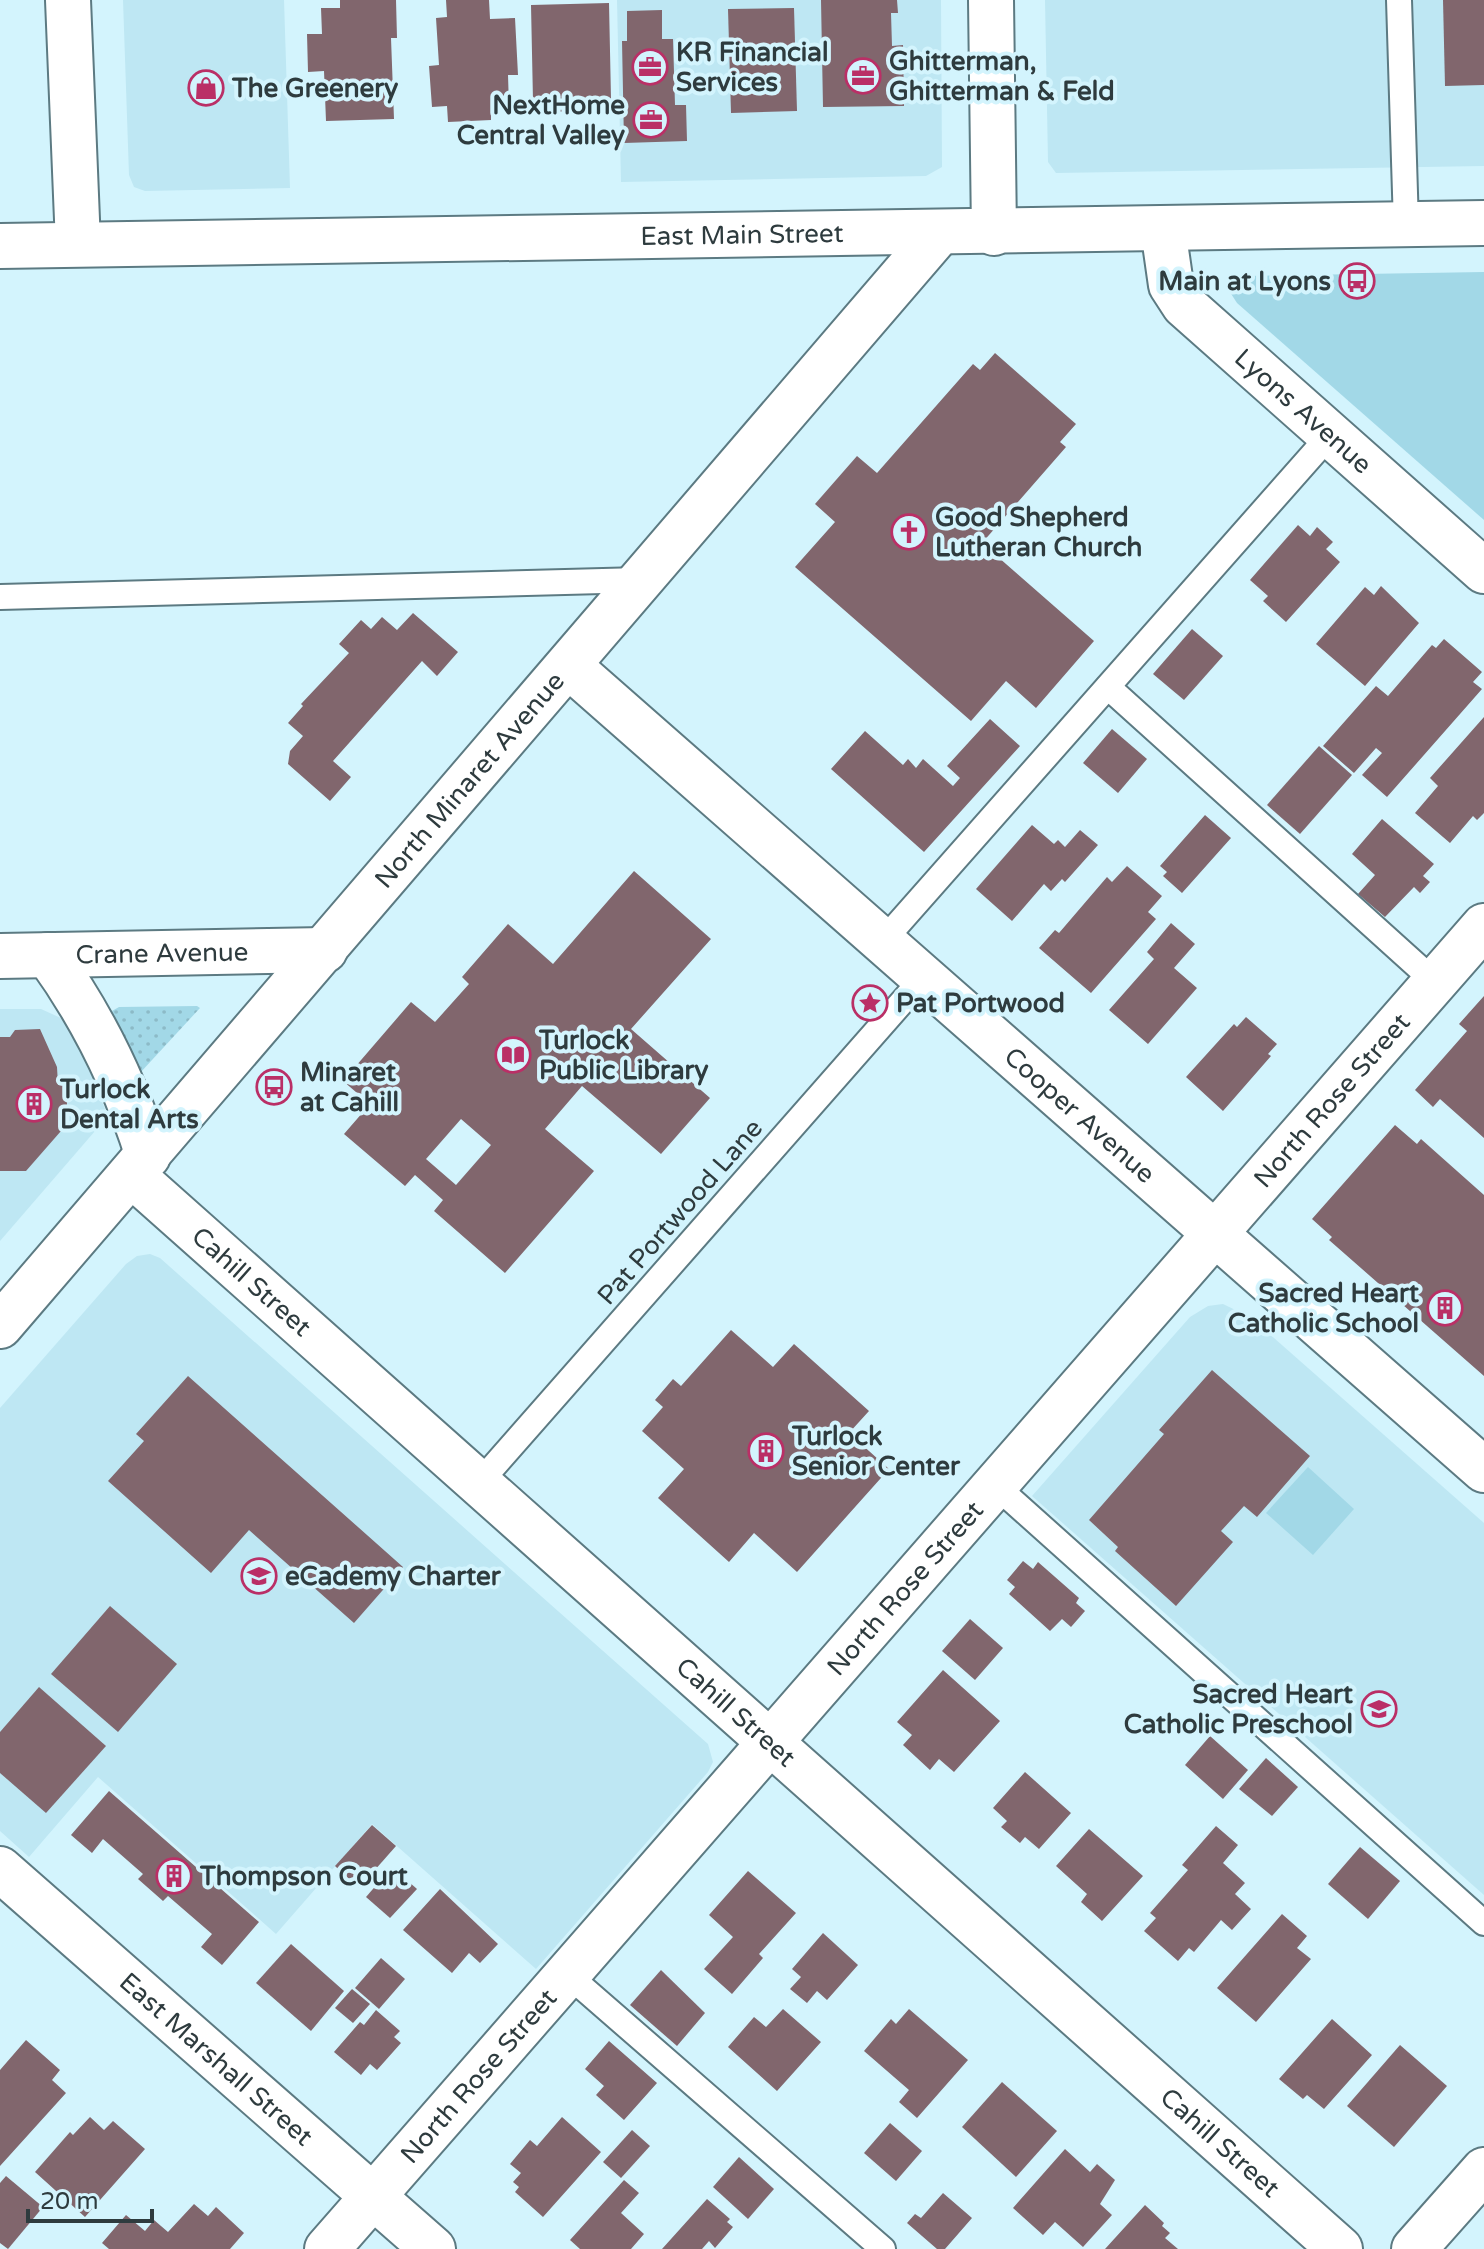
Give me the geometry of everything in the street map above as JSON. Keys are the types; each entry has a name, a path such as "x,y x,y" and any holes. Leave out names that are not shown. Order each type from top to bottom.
{"street":[{"path":"68,0 78,244"},
{"path":"991,0 994,233"},
{"name":"East Main Street","path":"0,246 994,233 1484,223"},
{"name":"Lyons Avenue","path":"1163,229 1168,276 1179,300 1484,571"},
{"name":"North Minaret Avenue","path":"4,1316 140,1165 939,233"},
{"name":"Cooper Avenue","path":"569,666 1484,1470"},
{"name":"North Rose Street","path":"327,2249 1484,926"},
{"name":"Crane Avenue","path":"0,956 325,950"},
{"path":"48,955 93,1022 126,1091 140,1165"},
{"name":"Cahill Street","path":"140,1165 479,1483 1340,2249"},
{"name":"East Marshall Street","path":"1,1873 433,2249"},
{"path":"1414,2249 1484,2170"}],"lane":[{"path":"1399,0 1406,225"},
{"path":"883,941 1330,435"},
{"path":"0,597 642,580"},
{"path":"1108,687 1435,982"},
{"name":"Pat Portwood Lane","path":"479,1483 924,977"},
{"path":"995,1485 1484,1923"},
{"path":"567,1974 883,2249"}],"shaded area":[{"name":"The Greenery","path":"123,0 284,0 290,188 145,191 134,187 129,175"},
{"path":"617,0 941,0 942,167 926,176 621,182"},
{"path":"1045,0 1484,0 1484,166 1056,173 1048,162"},
{"path":"1484,272 1484,520 1237,303 1228,289 1233,279 1245,276"},
{"path":"119,1007 200,1008 140,1073 112,1011"},
{"path":"0,1009 41,1009 63,1019 74,1033 105,1109 95,1131 0,1241"},
{"name":"eCademy Charter","path":"150,1254 160,1258 708,1744 713,1762 708,1772 536,1969 372,1824 276,1934 98,1777 29,1857 0,1831 0,1408 126,1264 137,1256"},
{"name":"Sacred Heart Catholic Preschool","path":"1223,1304 1250,1317 1484,1523 1484,1895 1032,1496 1190,1317 1208,1306"},
{"path":"1308,1467 1354,1509 1313,1555 1266,1513"}],"building":[{"path":"340,0 396,0 397,38 391,38 394,119 326,121 324,71 308,72 307,34 322,34 321,8 340,8"},
{"path":"446,0 489,0 490,19 515,18 518,75 508,75 509,107 491,107 491,120 448,122 447,106 432,107 429,66 439,65 436,18 447,17"},
{"name":"Ghitterman, Ghitterman & Feld","path":"821,0 897,0 898,13 891,13 892,46 903,45 904,106 823,107"},
{"path":"1443,0 1484,0 1484,85 1445,86"},
{"path":"609,3 611,99 604,99 604,111 541,112 541,100 533,101 531,5"},
{"path":"794,8 797,111 731,113 728,9"},
{"path":"662,10 662,39 673,39 675,105 686,105 687,141 624,143 622,41 627,41 627,11"},
{"name":"Good Shepherd Lutheran Church","path":"995,353 1076,424 1060,442 1066,447 982,543 1094,641 1036,708 1006,681 971,721 795,567 835,522 815,504 857,456 877,473 973,364 980,370"},
{"path":"1298,525 1310,536 1317,527 1333,542 1326,549 1340,562 1286,622 1263,601 1268,596 1250,580"},
{"path":"1381,586 1419,623 1365,686 1316,644 1365,587 1374,595"},
{"path":"413,613 458,652 437,676 422,661 333,761 351,777 330,801 288,764 290,751 303,736 288,723 303,706 301,704 349,653 339,644 361,620 371,629 382,617 397,630"},
{"path":"1192,629 1223,656 1184,700 1153,674"},
{"path":"1444,639 1482,672 1473,682 1482,689 1387,797 1362,775 1382,753 1376,748 1354,773 1323,746 1376,686 1388,696 1432,645 1436,648"},
{"path":"1484,717 1484,813 1477,820 1473,816 1450,843 1415,813 1438,786 1430,778"},
{"path":"990,719 1020,746 924,852 831,769 865,731 903,765 908,759 916,768 923,759 953,786 960,778 947,766"},
{"path":"1112,729 1147,759 1118,793 1083,763"},
{"path":"1319,746 1352,775 1300,834 1267,805"},
{"path":"1205,815 1231,838 1182,893 1163,876 1167,872 1160,866"},
{"path":"1382,819 1434,864 1423,876 1430,882 1420,893 1414,887 1385,917 1358,894 1375,875 1352,854"},
{"path":"1032,825 1054,844 1058,840 1065,847 1080,830 1098,845 1065,882 1062,879 1051,891 1044,884 1012,921 976,889"},
{"path":"1127,866 1162,896 1148,912 1156,919 1091,993 1039,948 1055,930 1059,933 1107,877 1112,882"},
{"name":"Turlock Public Library","path":"634,871 711,939 631,1029 710,1098 661,1154 582,1086 545,1129 594,1171 505,1273 434,1211 443,1200 415,1175 405,1186 344,1134 370,1104 343,1081 411,1002 435,1022 469,984 462,977 508,924 553,964","holes":["461,1119 491,1145 456,1185 426,1159"]},
{"path":"1171,923 1195,944 1174,968 1197,988 1148,1044 1109,1010 1154,959 1147,952"},
{"path":"1484,996 1484,1138 1440,1099 1433,1107 1415,1090 1467,1031 1459,1024"},
{"path":"1246,1017 1277,1044 1268,1054 1271,1056 1223,1111 1186,1077 1234,1024 1237,1027"},
{"name":"Turlock Dental Arts","path":"40,1029 57,1067 58,1085 66,1085 68,1123 26,1171 0,1171 0,1037 10,1037 15,1030"},
{"name":"Sacred Heart Catholic School","path":"1395,1125 1417,1144 1421,1139 1484,1195 1484,1376 1329,1240 1332,1237 1312,1219"},
{"name":"Turlock Senior Center","path":"731,1330 773,1367 794,1344 869,1411 849,1433 889,1469 797,1572 754,1533 729,1562 658,1498 684,1469 642,1431 663,1407 655,1400 673,1379 681,1386"},
{"path":"1212,1370 1310,1456 1257,1517 1244,1506 1221,1531 1233,1542 1176,1606 1115,1551 1118,1547 1089,1520 1164,1434 1159,1430"},
{"path":"188,1376 403,1567 354,1623 249,1530 211,1573 108,1481 144,1441 136,1434"},
{"path":"1023,1561 1033,1569 1038,1562 1079,1598 1076,1603 1085,1611 1071,1627 1062,1619 1050,1631 1009,1594 1015,1587 1007,1580"},
{"path":"110,1606 177,1664 118,1732 51,1674"},
{"path":"970,1619 1003,1648 975,1680 942,1651"},
{"path":"943,1670 1000,1721 954,1772 939,1759 930,1770 903,1745 912,1735 897,1722"},
{"path":"39,1687 106,1746 46,1813 0,1773 0,1732"},
{"path":"1210,1736 1248,1770 1223,1799 1185,1765"},
{"path":"1266,1758 1298,1787 1272,1816 1239,1789"},
{"path":"1025,1772 1071,1813 1039,1849 1025,1837 1020,1843 1001,1827 1007,1821 993,1808"},
{"name":"Thompson Court","path":"109,1791 259,1922 222,1965 201,1947 212,1934 168,1896 163,1901 138,1879 143,1874 103,1839 92,1853 71,1835"},
{"path":"372,1825 396,1846 359,1888 335,1866"},
{"path":"1216,1826 1238,1845 1223,1863 1245,1883 1235,1894 1251,1909 1232,1930 1221,1920 1194,1952 1189,1948 1178,1961 1144,1931 1156,1918 1150,1913 1188,1870 1182,1865"},
{"path":"1089,1829 1143,1876 1102,1921 1081,1902 1087,1894 1056,1866"},
{"path":"1360,1847 1400,1881 1368,1919 1328,1884"},
{"path":"392,1867 417,1889 390,1918 366,1897"},
{"path":"748,1871 796,1913 759,1954 763,1958 732,1994 704,1969 733,1937 709,1915"},
{"path":"440,1889 498,1944 480,1963 469,1953 452,1973 403,1930"},
{"path":"1282,1914 1307,1936 1297,1948 1311,1959 1256,2022 1217,1988"},
{"path":"823,1933 858,1965 827,2000 817,1991 807,2003 790,1989 801,1977 792,1969"},
{"path":"291,1944 344,1991 311,2031 256,1983"},
{"path":"381,1958 405,1979 379,2009 355,1988"},
{"path":"661,1970 705,2013 677,2046 630,2005"},
{"path":"352,1989 370,2004 353,2023 335,2008"},
{"path":"783,2009 821,2042 777,2091 728,2047 754,2017 766,2027"},
{"path":"909,2009 968,2060 917,2118 899,2102 909,2090 864,2051 891,2019 896,2024"},
{"path":"376,2010 400,2031 394,2037 401,2043 377,2070 370,2064 361,2075 334,2052 360,2022 364,2025"},
{"path":"1332,2019 1372,2055 1324,2109 1307,2095 1303,2099 1279,2079"},
{"path":"26,2040 60,2070 52,2080 66,2093 0,2166 0,2070"},
{"path":"609,2041 657,2083 624,2120 596,2095 604,2086 585,2069"},
{"path":"1400,2045 1447,2086 1394,2147 1347,2106"},
{"path":"1002,2082 1057,2131 1016,2177 962,2127"},
{"path":"90,2117 104,2130 113,2121 145,2149 85,2217 35,2172 70,2132 73,2135"},
{"path":"562,2117 601,2152 543,2217 515,2192 519,2187 513,2182 521,2173 510,2164 530,2140 537,2146"},
{"path":"890,2123 922,2151 896,2181 864,2153"},
{"path":"632,2130 650,2146 621,2178 603,2162"},
{"path":"1065,2149 1090,2172 1097,2164 1115,2180 1100,2204 1112,2215 1083,2247 1055,2222 1043,2235 1013,2208"},
{"path":"739,2157 774,2189 748,2219 713,2187"},
{"path":"6,2176 43,2207 8,2249 0,2243 0,2183"},
{"path":"624,2180 639,2193 621,2213 644,2234 631,2249 580,2249 570,2240"},
{"path":"943,2193 972,2218 945,2249 937,2249 907,2223 915,2214 921,2218"},
{"path":"707,2199 730,2219 727,2222 733,2227 715,2248 709,2241 702,2249 662,2249"},
{"path":"194,2204 208,2216 216,2207 244,2233 230,2249 109,2249 102,2243 126,2215 145,2231 154,2220 168,2232"},
{"path":"1145,2205 1164,2223 1162,2226 1170,2233 1165,2238 1178,2249 1105,2249"}],"place":[{"name":"KR Financial Services","path":"650,67"},
{"name":"Ghitterman, Ghitterman & Feld","path":"863,76"},
{"name":"The Greenery","path":"206,88"},
{"name":"NextHome Central Valley","path":"651,120"},
{"name":"Main at Lyons","path":"1357,281"},
{"name":"Good Shepherd Lutheran Church","path":"909,532"},
{"name":"Pat Portwood","path":"870,1003"},
{"name":"Turlock Public Library","path":"513,1055"},
{"name":"Minaret at Cahill","path":"274,1087"},
{"name":"Turlock Dental Arts","path":"34,1104"},
{"name":"Sacred Heart Catholic School","path":"1445,1308"},
{"name":"Turlock Senior Center","path":"766,1451"},
{"name":"eCademy Charter","path":"259,1576"},
{"name":"Sacred Heart Catholic Preschool","path":"1379,1709"},
{"name":"Thompson Court","path":"174,1876"}]}
